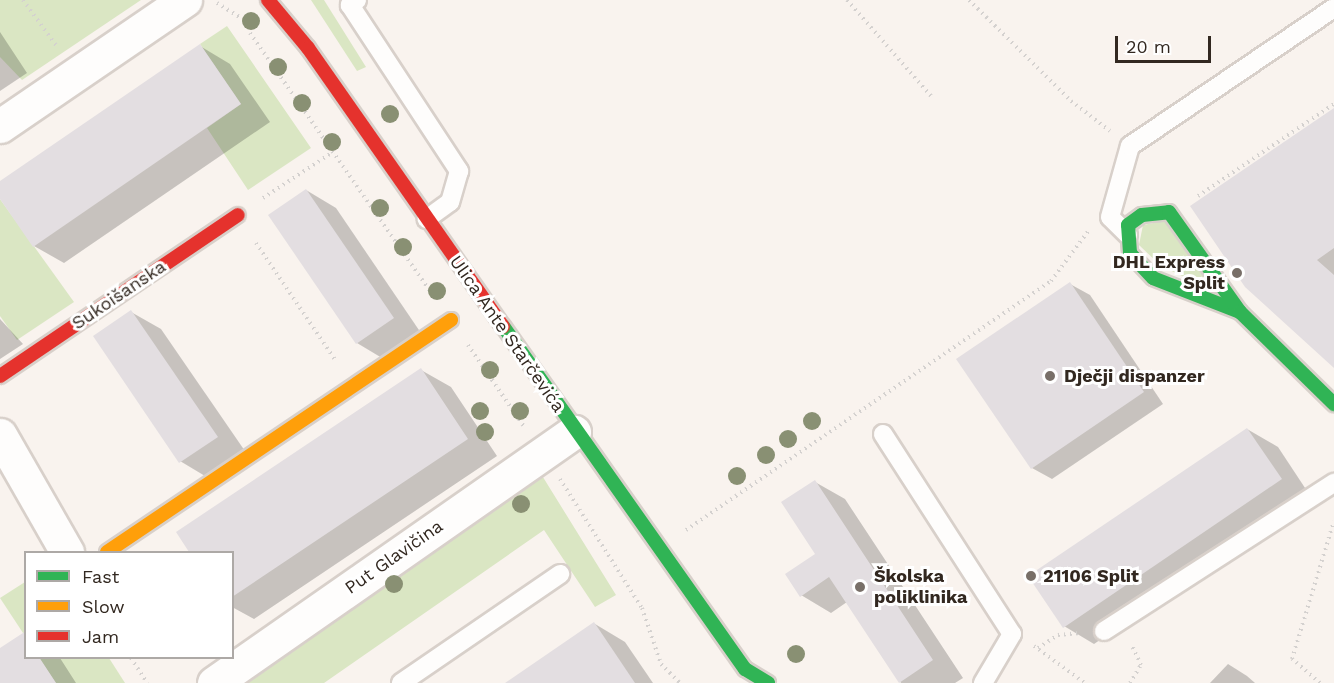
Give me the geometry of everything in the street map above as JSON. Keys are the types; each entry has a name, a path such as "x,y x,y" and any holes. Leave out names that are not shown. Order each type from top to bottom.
{"street":[{"path":"0,126 185,0"},
{"name":"Ulica Ante Starčevića","path":"268,0 308,48 748,678"},
{"path":"1240,312 1154,278 1130,253 1128,225 1142,215 1169,212 1240,312 1334,404"},
{"name":"Sukoišanska","path":"0,376 237,215"},
{"path":"108,551 451,320"},
{"name":"Put Glavičina","path":"214,683 574,432"},
{"path":"0,435 66,551"}],"lane":[{"path":"357,0 350,5 459,171 450,202 427,219"},
{"path":"1128,234 1110,217 1130,146 1334,8"},
{"path":"883,434 1012,634 983,683"},
{"path":"1104,631 1334,483"},
{"path":"401,683 560,574"}],"path":[{"path":"23,0 77,75"},
{"path":"847,0 932,97"},
{"path":"969,0 1071,101 1130,146"},
{"path":"1193,200 1334,104"},
{"path":"333,152 237,215 353,386"},
{"path":"658,549 1051,281 1081,236"},
{"path":"1320,683 1292,658 1334,521"},
{"path":"1120,621 1141,665 1130,683"},
{"path":"1038,648 1058,634 1104,631"},
{"path":"1012,634 1038,648 1085,683"},
{"path":"132,659 147,683"}],"green space":[{"path":"0,0 141,0 22,80 0,57"},
{"path":"311,0 324,0 366,67 357,71"},
{"path":"227,26 311,148 248,190 207,128 241,104 200,44"},
{"path":"0,199 74,302 17,340 0,316"},
{"path":"1164,221 1214,291 1161,266 1139,245 1143,225"},
{"path":"533,461 616,595 595,607 544,530 324,683 214,683"},
{"path":"24,583 24,634 0,598"},
{"path":"40,659 110,659 125,683 56,683"}],"building":[{"path":"200,44 241,104 33,247 0,199 0,181"},
{"path":"1334,108 1334,248 1317,260 1334,275 1334,368 1245,287 1190,206"},
{"path":"306,189 394,318 356,344 268,215"},
{"name":"Dječji dispanzer","path":"1070,282 1144,392 1031,469 956,359"},
{"path":"131,310 218,437 179,463 93,336"},
{"path":"421,368 468,439 234,596 234,551 188,551 176,532"},
{"path":"1247,428 1282,479 1063,628 1028,576"},
{"name":"Školska poliklinika","path":"815,480 933,660 899,683 829,577 800,597 785,574 815,554 781,502"},
{"path":"594,622 635,683 505,683"},
{"path":"24,632 24,659 40,659 56,683 0,683 0,648"}],"traffic: fast":[{"path":"1240,312 1153,278 1130,253 1128,225 1142,215 1169,212 1240,312 1334,404"},
{"path":"503,326 745,669 768,683"}],"traffic: slow":[{"path":"108,551 451,320"}],"traffic: jam":[{"path":"268,0 308,48 503,326"},
{"path":"0,376 238,215"}],"place":[{"name":"DHL Express Split","path":"1237,273"},
{"name":"Dječji dispanzer","path":"1050,376"},
{"name":"21106 Split","path":"1031,576"},
{"name":"Školska poliklinika","path":"860,587"}]}
